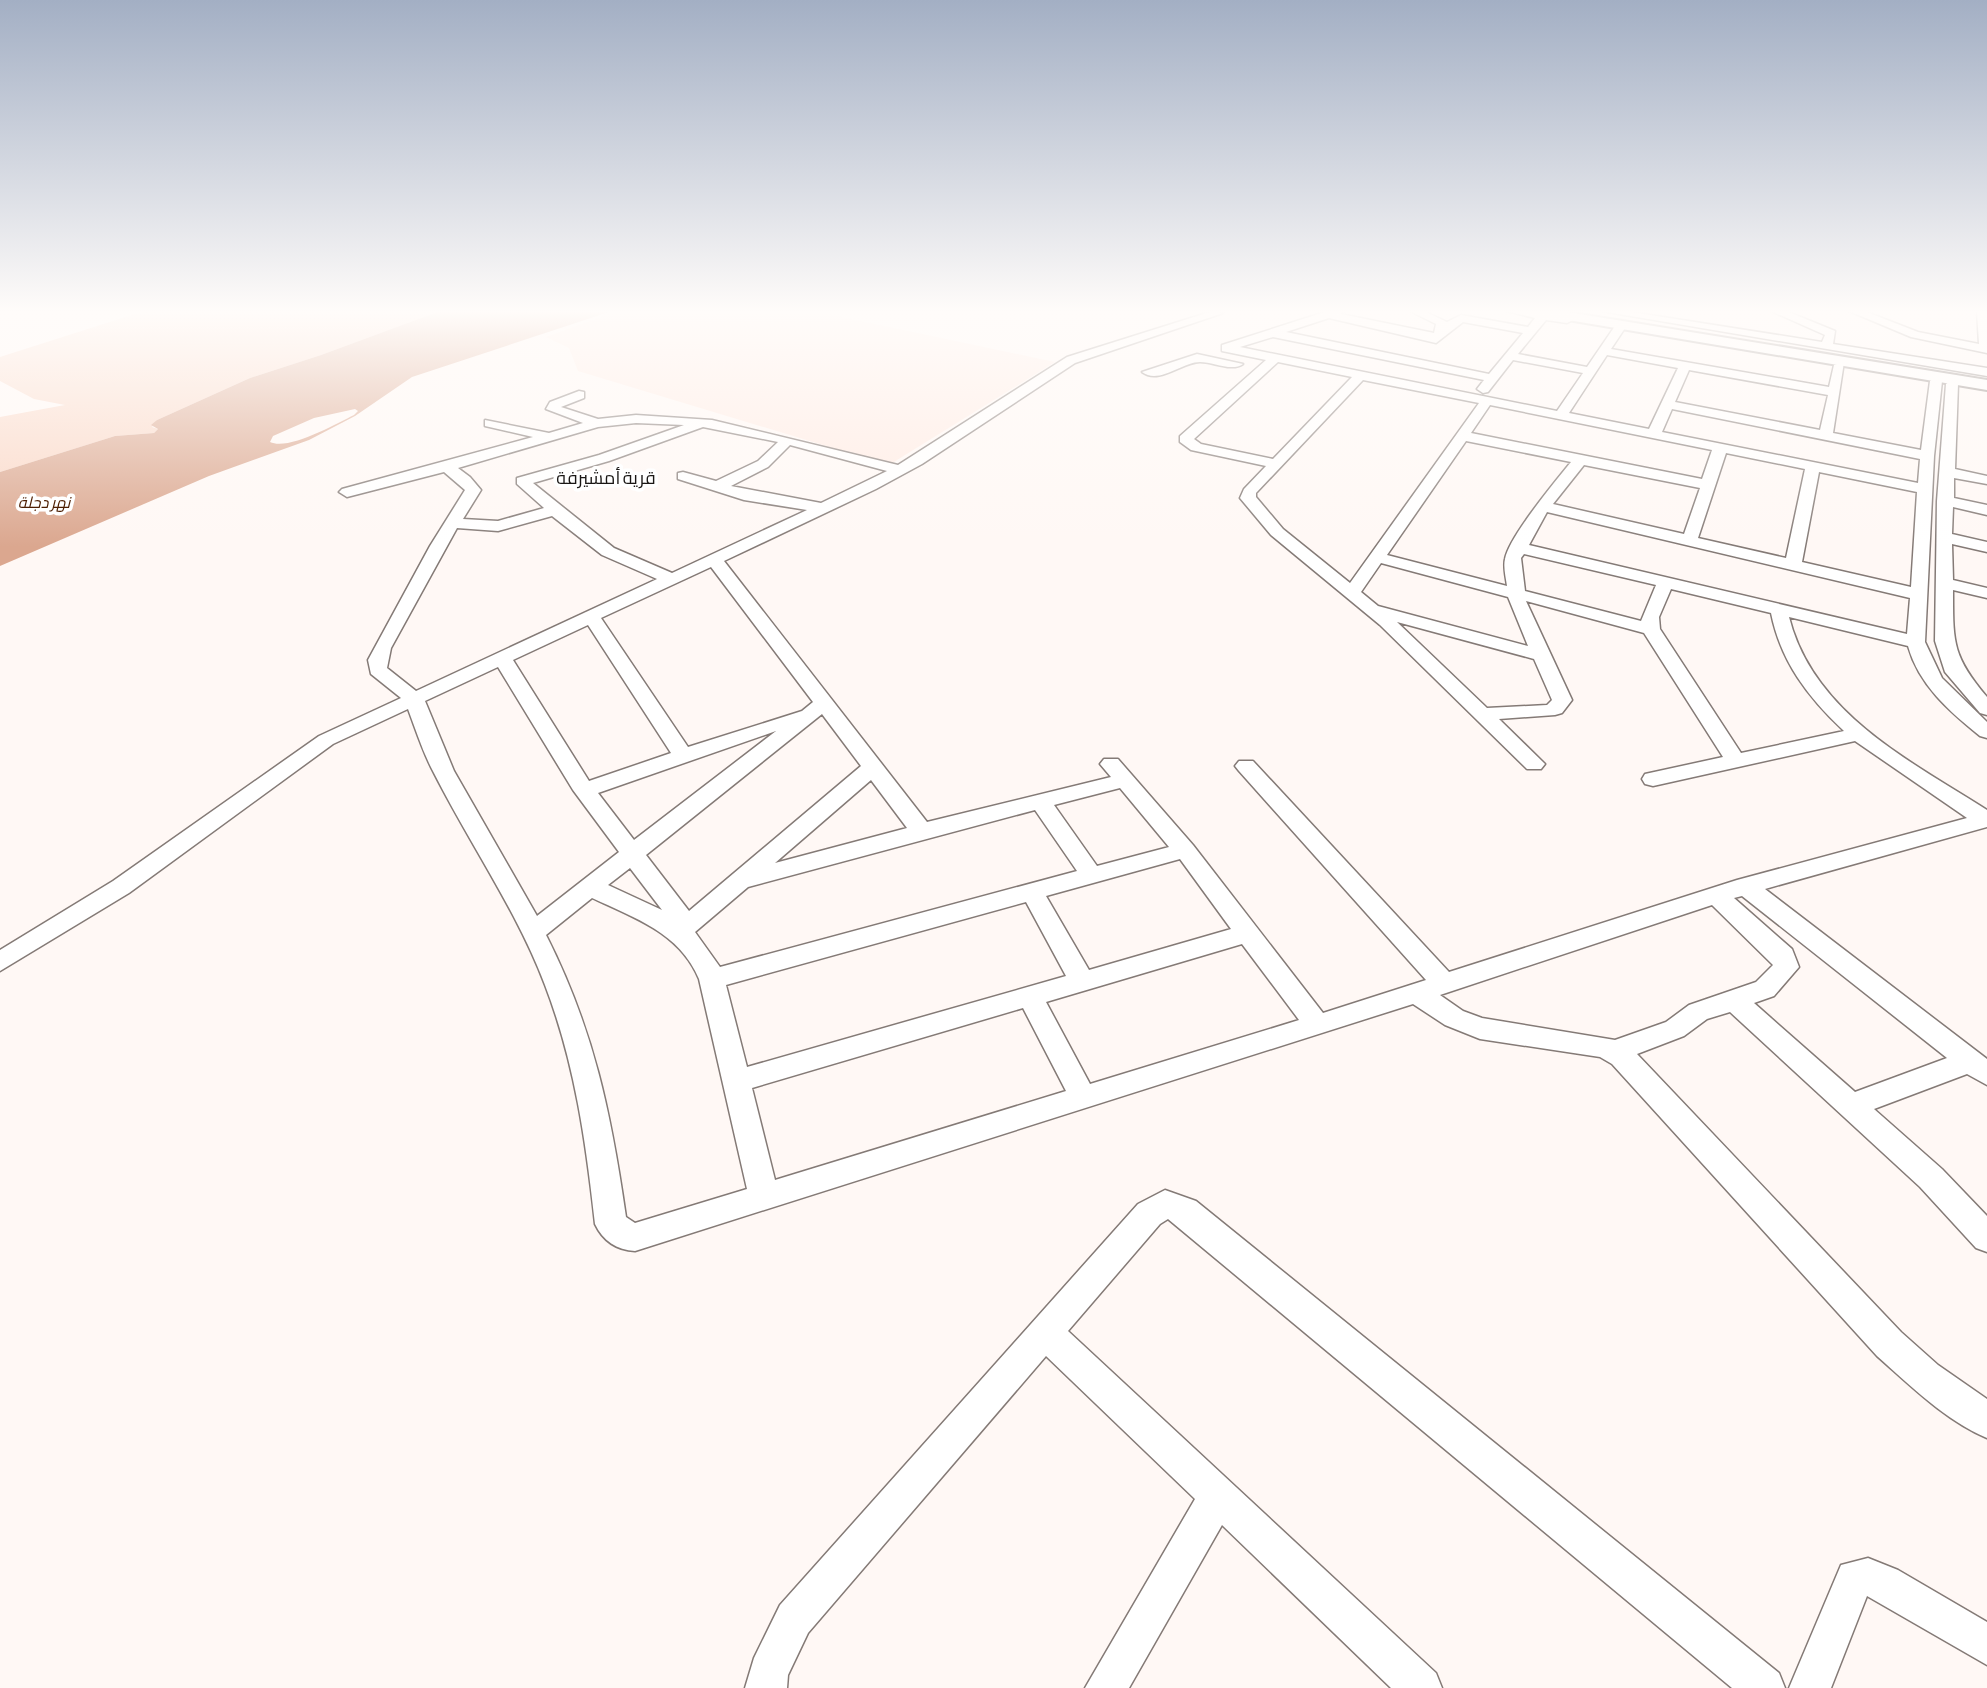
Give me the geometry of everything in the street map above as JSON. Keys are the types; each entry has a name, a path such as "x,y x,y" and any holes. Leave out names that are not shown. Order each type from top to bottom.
{"street":[{"path":"0,962 154,865 312,748 900,470 1025,390"},
{"path":"1240,390 1185,439 1196,447 1276,464"},
{"path":"1347,390 1249,492 1249,500 1277,532 1372,609 1534,764"},
{"path":"1423,390 1924,489"},
{"path":"1352,592 1463,436 1486,390"},
{"path":"1560,417 1578,390"},
{"path":"1653,436 1674,390"},
{"path":"1823,390 1835,392 1826,436"},
{"path":"1942,390 1927,456 1916,642 1925,669 1935,684 1987,732"},
{"path":"1944,390 1947,472 1944,531 1946,651 1959,678 1987,709"},
{"path":"579,395 555,405 553,409 597,423"},
{"path":"1667,404 1927,456"},
{"path":"347,492 446,467 597,423 670,417 757,431 900,470"},
{"path":"672,578 639,571 580,534 522,481 604,458 704,422"},
{"path":"490,423 547,436"},
{"path":"1463,436 1708,485"},
{"path":"715,486 750,472 777,455 786,441"},
{"path":"1690,539 1720,449"},
{"path":"1483,714 1548,712 1560,705 1561,694 1515,593 1513,558 1543,506 1581,459"},
{"path":"446,467 473,487 377,660 378,670 414,699 443,771 533,932 558,984 588,1076 599,1129 611,1224 616,1231 635,1237 1317,1025 1745,886 1986,820"},
{"path":"1793,564 1813,467"},
{"path":"1947,472 1987,480"},
{"path":"683,477 822,508"},
{"path":"1945,502 1987,510"},
{"path":"1543,506 1917,594"},
{"path":"454,523 498,526 556,510"},
{"path":"1922,519 1944,531 1987,547"},
{"path":"1517,547 1916,642"},
{"path":"1377,557 1651,629"},
{"path":"713,558 821,707 873,767 922,831"},
{"path":"1666,581 1650,617 1651,629 1735,760"},
{"path":"1944,583 1987,593"},
{"path":"1372,609 1544,656"},
{"path":"1779,611 1787,644 1805,677 1859,734 1986,820"},
{"path":"591,616 684,755"},
{"path":"502,658 584,790 701,951 712,979 764,1198"},
{"path":"584,790 821,707"},
{"path":"533,932 821,707"},
{"path":"1653,779 1859,734"},
{"path":"1247,766 1454,1018 1480,1028 1615,1051 1628,1061 1889,1344 1926,1377 1987,1420"},
{"path":"684,928 873,767"},
{"path":"740,881 1040,801 1118,772 1185,850 1317,1025"},
{"path":"1040,801 1092,876"},
{"path":"712,979 1185,850"},
{"path":"1745,886 1979,1067"},
{"path":"590,887 684,928"},
{"path":"1032,892 1082,981"},
{"path":"1615,1051 1668,1032 1698,1012 1765,989 1783,971 1786,961 1778,950 1717,896"},
{"path":"736,1081 1250,933"},
{"path":"1030,996 1083,1097"},
{"path":"1734,1000 1931,1178 1987,1238"},
{"path":"1851,1105 1979,1067"},
{"path":"766,1688 768,1672 794,1619 1155,1207 1176,1206 1764,1688"},
{"path":"1046,1333 1421,1688"},
{"path":"1106,1688 1217,1497"},
{"path":"1810,1688 1855,1579 1868,1577 1884,1584 1987,1645"}],"shaded area":[{"path":"17,390 224,390 157,420 152,427 158,429 154,433 115,436 0,472 0,417 65,405 34,399"},
{"path":"640,390 1010,390 889,465"}],"water":[{"name":"نهر دجلة","path":"224,390 393,390 355,416 309,440 209,476 0,566 0,472 115,436 154,433 158,429 151,425","holes":["355,409 358,411 300,440 278,444 270,442 273,436 314,418"]}],"district":[{"name":"قرية أمشيرفة","path":"606,478"}]}
